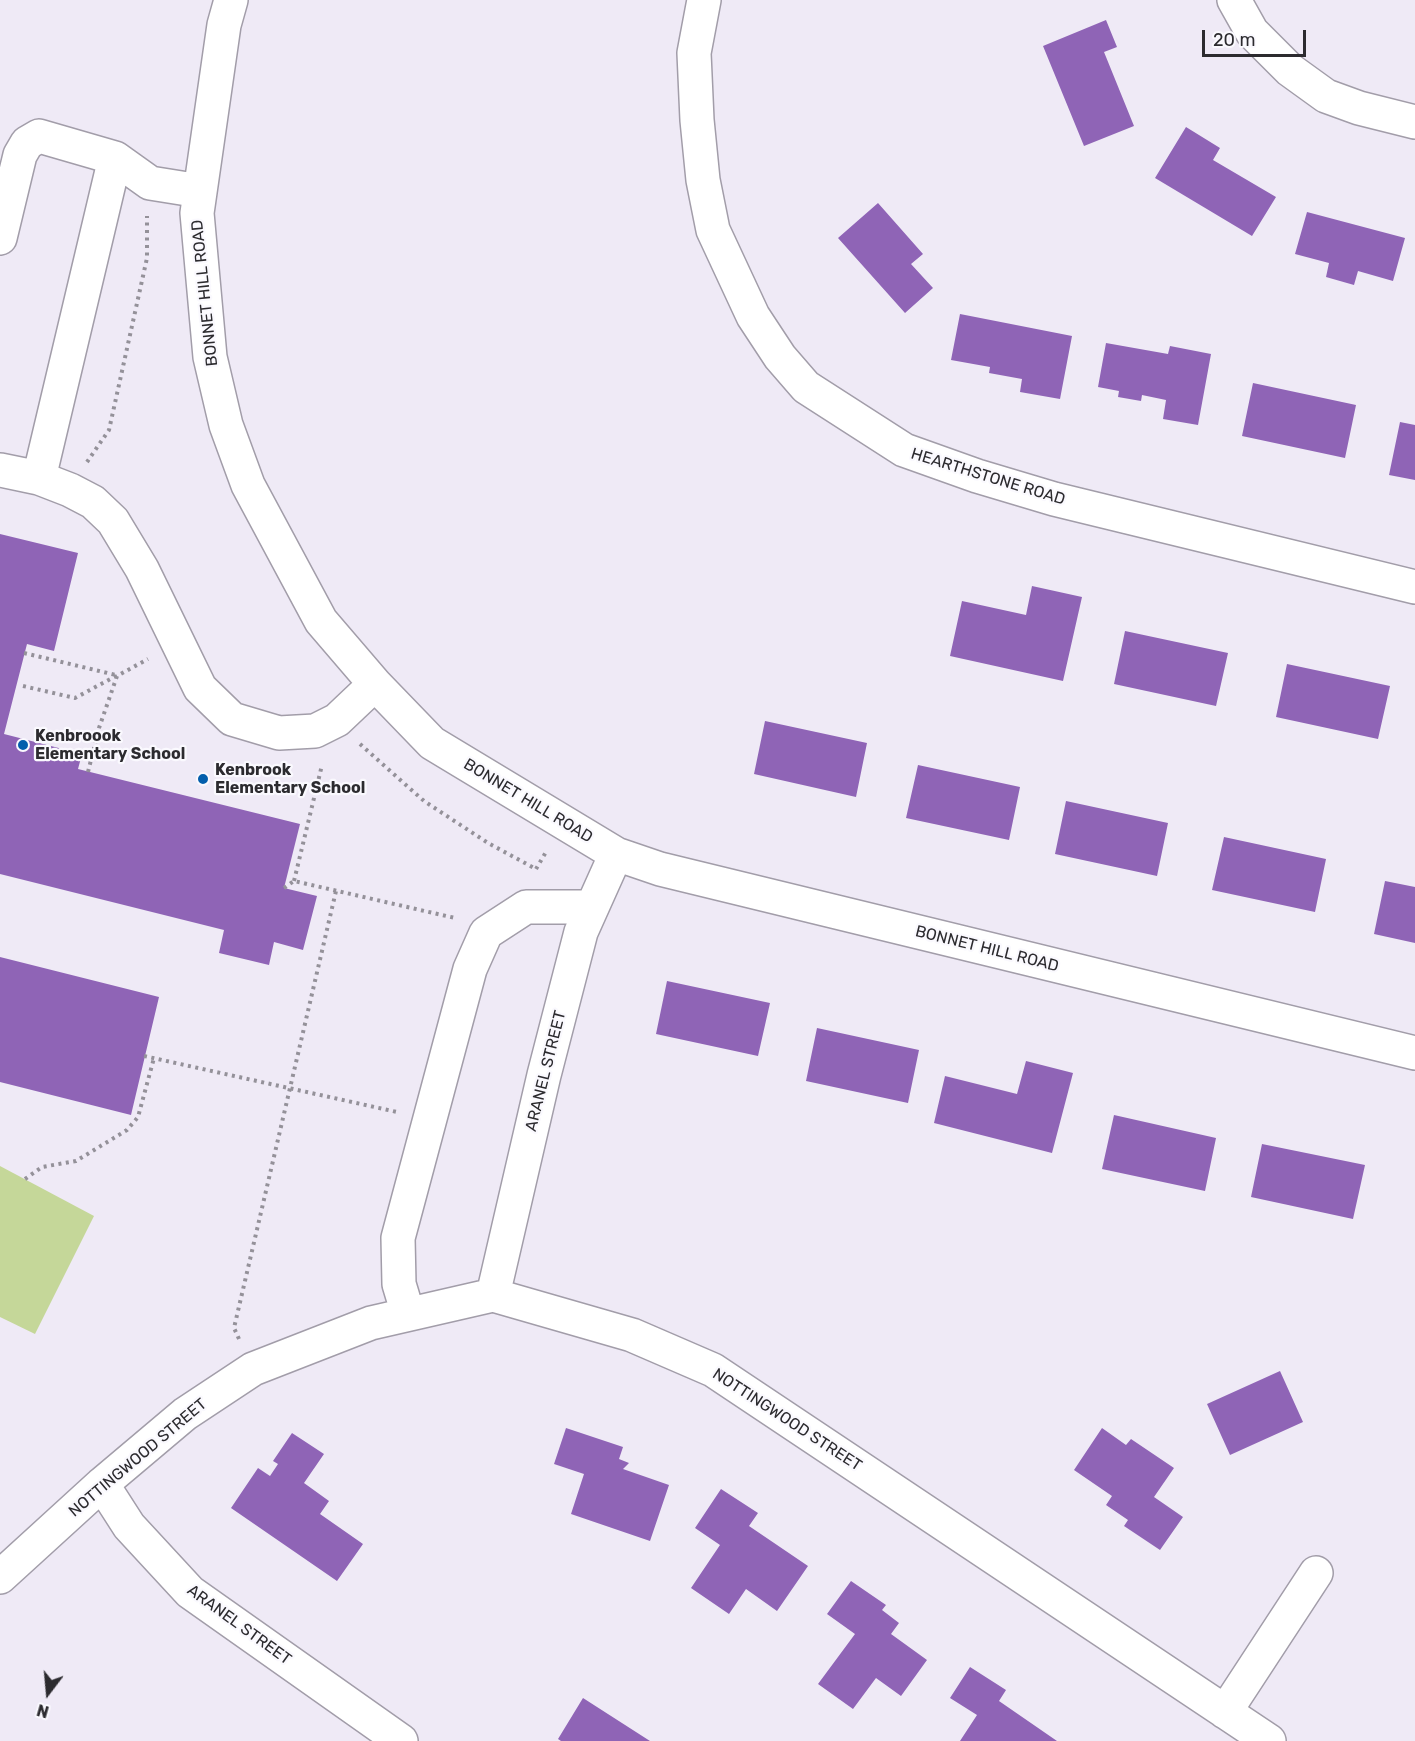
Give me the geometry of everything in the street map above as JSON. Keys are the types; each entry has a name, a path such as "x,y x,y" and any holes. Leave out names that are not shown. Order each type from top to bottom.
{"street":[{"name":"BONNET HILL ROAD","path":"231,0 224,25 197,213 201,286 210,357 226,425 248,485 321,621 375,684 432,743 616,854 660,869 1415,1053"},
{"name":"HEARTHSTONE ROAD","path":"704,0 694,53 703,180 713,230 753,316 780,357 806,387 904,450 977,476 1066,502 1415,587"},
{"path":"1234,0 1252,32 1290,70 1326,96 1359,108 1415,122"},
{"path":"0,238 20,155 27,143 39,136 115,158 150,183 200,191"},
{"path":"39,478 115,158"},
{"path":"0,470 39,478 70,490 93,502 113,521 142,569 200,688 232,719 279,733 315,731 337,720 375,684"},
{"name":"ARANEL STREET","path":"494,1295 544,1075 581,932 616,854"},
{"path":"408,1314 399,1284 398,1238 470,969 486,933 526,907 592,907"},
{"name":"NOTTINGWOOD STREET","path":"0,1577 102,1484 185,1414 253,1369 370,1323 494,1295 632,1335 713,1370 1269,1741"},
{"name":"ARANEL STREET","path":"102,1484 129,1526 190,1592 401,1741"},
{"path":"1225,1712 1316,1573"}],"path":[{"path":"70,490 109,430 147,258 150,183"},
{"path":"23,686 75,698 179,645"},
{"path":"24,653 117,676"},
{"path":"88,772 99,728 117,676"},
{"path":"353,741 361,744 424,801 488,843 536,869"},
{"path":"294,882 323,759"},
{"path":"532,875 562,823"},
{"path":"284,888 294,882 459,919"},
{"path":"253,1369 234,1328 292,1089 336,891"},
{"path":"144,1056 399,1113"},
{"path":"25,1179 42,1167 76,1161 127,1130 138,1117 154,1058"}],"green space":[{"path":"0,1166 94,1216 35,1334 0,1317"}],"building":[{"path":"1106,20 1117,47 1104,52 1134,126 1084,146 1043,46"},
{"path":"1186,127 1220,148 1213,160 1276,197 1252,236 1155,178"},
{"path":"878,203 923,254 911,264 933,288 905,313 838,238"},
{"path":"1307,212 1405,238 1393,281 1358,271 1354,285 1326,277 1329,263 1295,254"},
{"path":"960,314 1072,336 1060,399 1020,392 1022,379 989,373 990,367 951,360"},
{"path":"1106,343 1168,354 1170,346 1211,354 1198,425 1163,419 1166,400 1142,395 1141,401 1118,397 1119,391 1098,387"},
{"path":"1253,383 1356,405 1345,458 1242,436"},
{"path":"1400,422 1415,425 1415,480 1389,475"},
{"name":"Kenbroook Elementary School","path":"0,534 78,553 54,651 27,644 4,734 82,754 78,769 300,824 284,888 317,896 303,950 274,942 269,965 219,953 224,930 0,874"},
{"path":"1032,586 1082,597 1063,681 950,656 962,601 1026,615"},
{"path":"1125,631 1228,653 1216,706 1114,684"},
{"path":"1287,664 1390,686 1378,739 1276,717"},
{"path":"765,721 867,743 856,797 754,774"},
{"path":"918,765 1020,787 1009,840 906,818"},
{"path":"1066,801 1168,823 1157,876 1055,854"},
{"path":"1224,837 1326,859 1315,912 1212,890"},
{"path":"1385,881 1415,887 1415,943 1374,934"},
{"path":"0,957 159,997 131,1115 0,1082"},
{"path":"667,981 770,1003 758,1056 656,1034"},
{"path":"817,1028 919,1050 908,1103 806,1081"},
{"path":"1026,1061 1073,1073 1052,1153 934,1123 945,1076 1017,1094"},
{"path":"1114,1115 1216,1138 1205,1191 1102,1169"},
{"path":"1262,1144 1365,1165 1353,1219 1251,1197"},
{"path":"1280,1371 1303,1422 1230,1455 1207,1404"},
{"path":"566,1428 623,1447 619,1459 629,1463 623,1469 669,1485 650,1541 571,1514 584,1474 554,1464"},
{"path":"1102,1428 1126,1445 1131,1439 1174,1468 1154,1497 1183,1517 1160,1550 1124,1526 1128,1520 1106,1505 1112,1496 1074,1470"},
{"path":"292,1433 324,1454 304,1483 329,1501 320,1514 363,1544 337,1581 231,1508 258,1468 270,1476 278,1464 273,1461"},
{"path":"721,1489 758,1513 749,1526 808,1566 777,1611 746,1589 729,1614 691,1588 720,1545 695,1528"},
{"path":"851,1581 886,1605 882,1610 899,1623 891,1634 927,1660 901,1696 876,1678 853,1709 818,1684 855,1634 827,1614"},
{"path":"970,1667 1006,1690 999,1701 1057,1741 960,1741 977,1715 950,1698"},
{"path":"583,1698 650,1741 561,1741 558,1739"}],"place":[{"name":"Kenbroook Elementary School","path":"23,745"},
{"name":"Kenbrook Elementary School","path":"203,779"}]}
